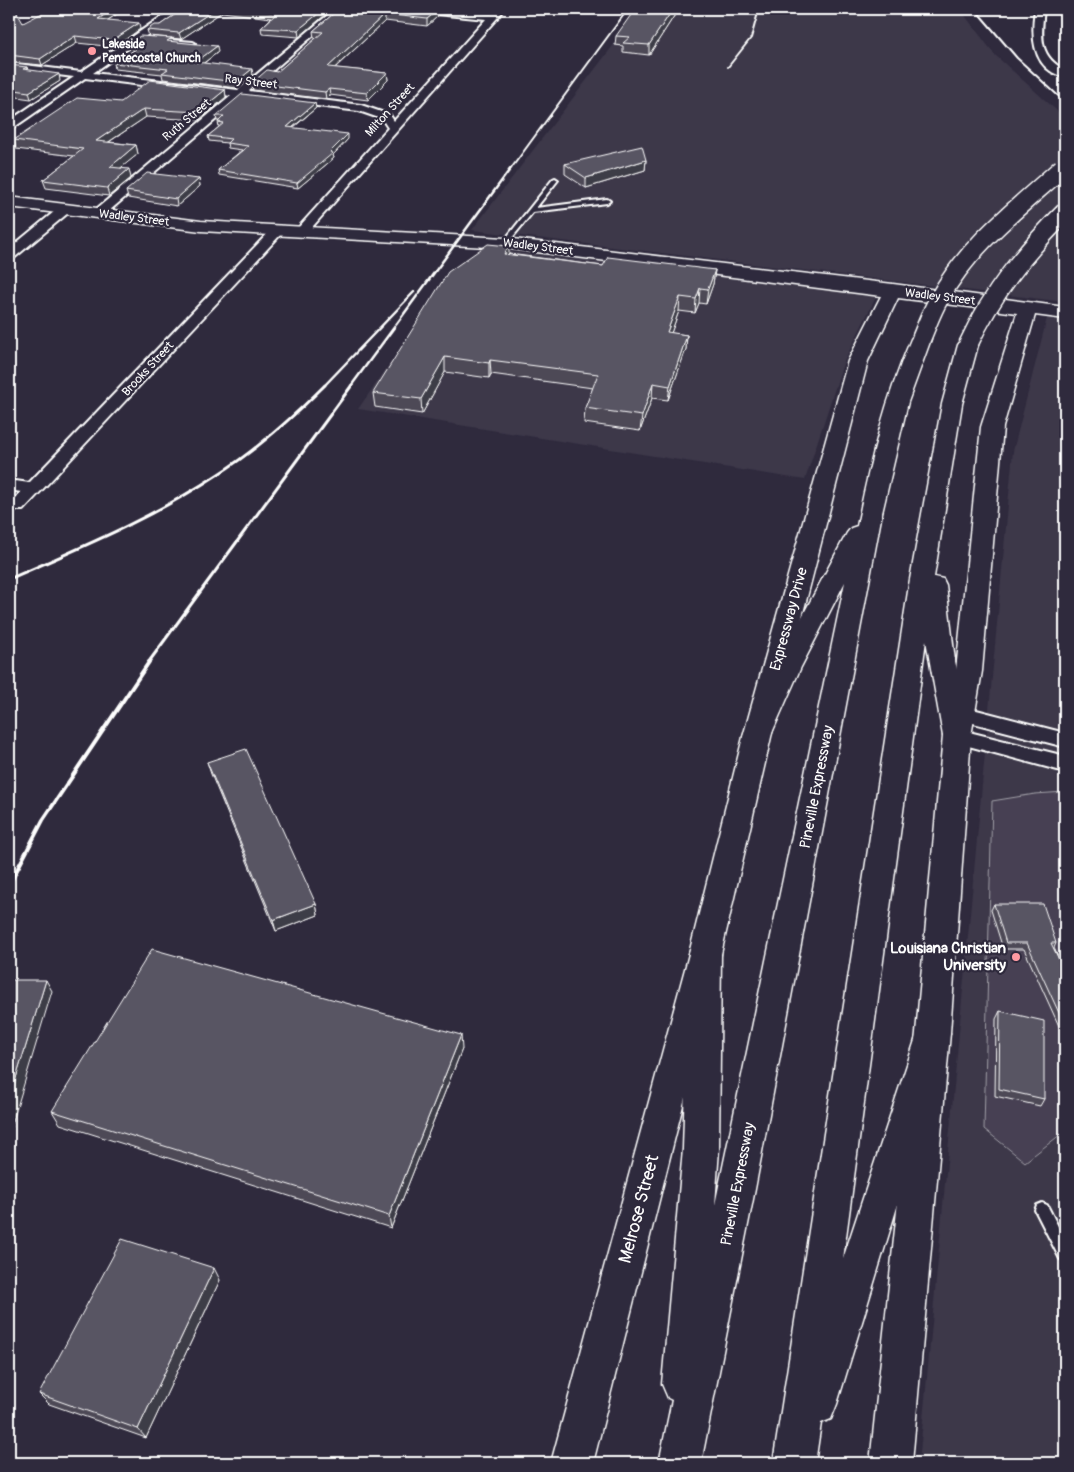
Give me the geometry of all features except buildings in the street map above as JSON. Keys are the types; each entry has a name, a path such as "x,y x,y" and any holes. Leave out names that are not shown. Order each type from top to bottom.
{"main road":[{"name":"Pineville Expressway","path":"680,1463 737,1189 889,428 910,363 930,314 944,288 984,239 1065,166"},
{"name":"Wadley Street","path":"9,202 201,226 505,243 1065,313"},
{"path":"794,1463 920,595 952,404 968,346 979,318 996,290 1033,243 1065,212"},
{"name":"Expressway Drive","path":"705,954 757,738 858,361 893,290"},
{"path":"891,1463 933,1033 959,725 969,671 992,427 1028,308"},
{"path":"757,738 788,667 871,513"},
{"path":"933,523 935,626 942,668 959,725"},
{"path":"676,1463 701,1149 705,954"},
{"name":"Melrose Street","path":"572,1463 705,954"},
{"path":"799,1463 933,1033"}],"street":[{"path":"9,126 84,74 142,38 179,9"},
{"name":"Ruth Street","path":"98,214 340,9"},
{"path":"416,9 497,13"},
{"path":"1039,9 1037,31 1040,54 1046,62 1065,74"},
{"name":"Milton Street","path":"302,231 497,13"},
{"name":"Ray Street","path":"9,66 372,110 386,116 393,128"},
{"path":"9,255 64,210"},
{"name":"Brooks Street","path":"17,506 278,230"},
{"path":"9,486 34,490"},
{"path":"959,725 1065,740"},
{"path":"959,725 1065,764"}],"lane":[{"path":"156,39 193,43"},
{"path":"505,243 556,180"},
{"path":"531,210 607,201"},
{"path":"1042,1210 1065,1254"}],"shaded area":[{"path":"641,9 960,9 995,55 1065,118 1065,302 472,230"},
{"path":"487,248 877,295 843,364 805,480 358,409 447,283"},
{"name":"Louisiana Christian University","path":"1047,318 1065,321 1065,1463 919,1463 1013,451"},
{"path":"1065,792 1065,1131 1025,1162 984,1129 992,801 1035,794"}],"railway":[{"path":"510,170 628,9"},
{"path":"728,67 751,38 759,9"},
{"path":"975,9 1017,58 1065,102"},
{"path":"351,386 511,168"},
{"path":"325,385 414,292"},
{"path":"9,579 141,519 192,491 260,444 325,385"},
{"path":"148,663 352,385"},
{"path":"9,885 43,820 149,662"}],"place":[{"name":"Lakeside Pentecostal Church","path":"92,51"},
{"name":"Louisiana Christian University","path":"1016,957"}]}
